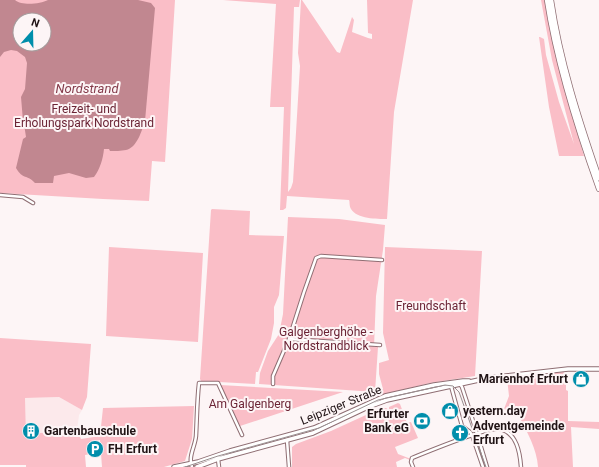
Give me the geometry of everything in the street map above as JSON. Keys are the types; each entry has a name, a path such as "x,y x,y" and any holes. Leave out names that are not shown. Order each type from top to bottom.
{"highway":[{"path":"547,0 558,58 568,94 599,189"},
{"path":"551,0 568,80 599,178"}],"main road":[{"name":"Leipziger Straße","path":"287,438 322,425 369,402 385,396 455,382 507,375 568,369 599,369"},
{"name":"Leipziger Straße","path":"174,467 191,465 287,438 318,431 379,402 460,385 470,381"},
{"name":"Leipziger Straße","path":"196,467 218,457"}],"street":[{"path":"0,195 23,197 33,202"},
{"path":"273,384 273,376 289,339 304,292 315,261 318,257 382,260"},
{"path":"289,339 380,346"},
{"path":"482,467 472,435 462,426 451,386 455,382 460,385 472,416 476,434 487,467"},
{"path":"191,465 192,449 195,439 199,383 218,384 242,435"},
{"path":"413,467 411,462 412,458 492,428 499,428 506,431 516,443 521,459 521,467"},
{"path":"287,438 290,467"},
{"path":"218,457 219,467"}],"shaded area":[{"path":"59,397 82,410 79,415 77,430 56,430 55,432 26,434 25,398"}],"green space":[{"name":"Nordstrand","path":"0,0 175,0 165,162 152,161 149,201 0,193"},
{"path":"223,0 300,0 299,7 294,7 288,192 293,182 300,66 298,53 301,0 337,52 340,53 352,17 354,20 352,32 372,39 372,34 368,33 367,0 413,0 394,112 387,219 368,218 358,215 351,209 349,200 287,196 286,208 280,210 284,107 270,107 276,4"},
{"path":"541,0 545,0 556,57 584,156 559,156 549,107 539,37 544,39 546,55 559,102 574,144 552,60"},
{"path":"212,209 250,211 249,235 284,236 279,295 274,307 274,323 271,339 258,372 256,372 255,384 201,381 200,379"},
{"name":"Galgenberghöhe - Nordstrandblick","path":"288,217 339,219 385,225 376,296 374,347 378,347 375,392 259,384 260,373 268,351 279,334 283,314"},
{"path":"109,247 203,253 198,342 106,336"},
{"name":"Freundschaft","path":"385,247 482,251 475,376 430,383 381,395 379,390 383,389 379,374 379,363 389,360 383,333"},
{"path":"0,338 91,344 87,397 82,410 59,397 25,398 26,434 55,432 56,430 77,430 81,439 100,436 103,408 194,406 192,439 185,461 164,467 102,467 100,440 87,444 90,454 85,455 86,467 26,467 26,465 0,465"},
{"path":"564,372 566,374 566,390 568,391 568,421 599,422 599,429 571,427 573,467 538,467 534,447 519,416 504,409 509,396 507,378"},
{"name":"Am Galgenberg","path":"220,385 343,392 240,426"},
{"path":"398,403 400,404 407,423 411,422 418,438 395,447 398,454 411,459 410,460 405,458 396,462 397,467 292,467 292,447 296,444 331,431 379,409 386,408 389,410 389,407"}],"water":[{"name":"Nordstrand","path":"0,0 15,0 22,3 31,4 48,0 138,0 151,3 155,8 145,121 136,142 130,149 110,151 109,149 104,149 101,164 94,177 86,178 69,173 54,176 53,183 35,183 23,176 16,168 23,139 26,137 21,97 25,89 27,63 25,57 18,52 52,52 52,12 12,12 12,50 4,52 0,57"}],"tram line":[{"path":"185,467 218,456 319,428 378,400 445,385 453,386 459,392 486,467"}],"place":[{"name":"Marienhof Erfurt","path":"581,379"},
{"name":"yestern.day","path":"450,411"},
{"name":"Erfurter Bank eG","path":"422,421"},
{"name":"Gartenbauschule","path":"31,431"},
{"name":"Adventgemeinde Erfurt","path":"460,433"},
{"name":"FH Erfurt","path":"95,449"}],"park label":[{"name":"Freizeit- und Erholungspark Nordstrand","path":"84,116"}]}
